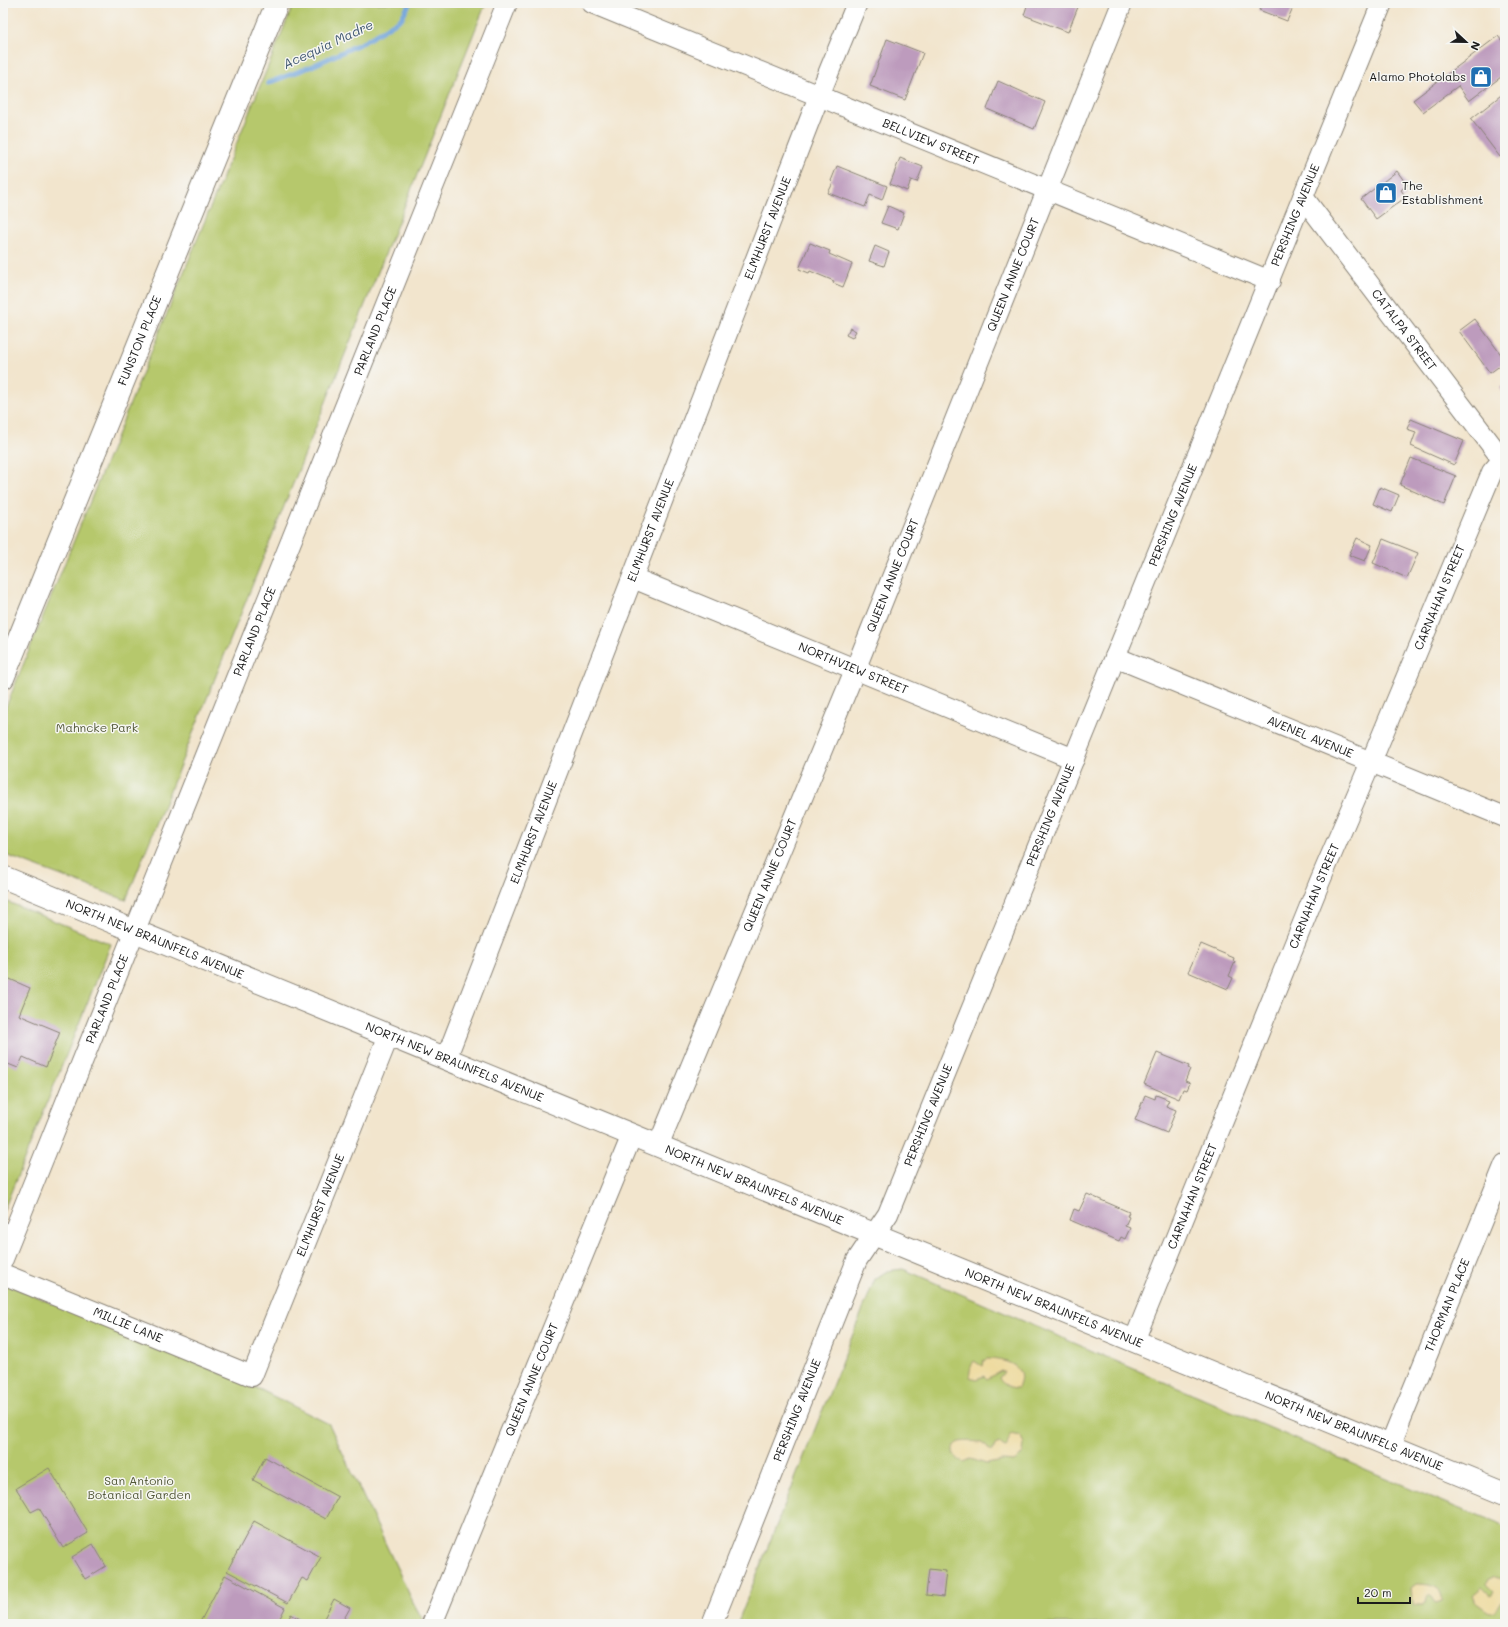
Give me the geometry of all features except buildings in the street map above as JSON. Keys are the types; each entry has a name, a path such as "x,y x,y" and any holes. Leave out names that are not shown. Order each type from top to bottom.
{"street":[{"name":"FUNSTON PLACE","path":"3,678 277,3"},
{"name":"PARLAND PLACE","path":"3,1259 507,3"},
{"name":"BELLVIEW STREET","path":"592,3 1270,281"},
{"name":"ELMHURST AVENUE","path":"446,1058 819,96 858,3"},
{"name":"QUEEN ANNE COURT","path":"658,1146 855,670 1122,3"},
{"name":"PERSHING AVENUE","path":"712,1624 857,1260 873,1234 888,1214 1270,281 1382,3"},
{"name":"CATALPA STREET","path":"1303,197 1504,460"},
{"name":"CARNAHAN STREET","path":"1134,1340 1320,881 1492,472 1504,460"},
{"name":"NORTHVIEW STREET","path":"633,578 1074,759"},
{"name":"AVENEL AVENUE","path":"1115,657 1505,817"},
{"name":"NORTH NEW BRAUNFELS AVENUE","path":"3,877 1505,1493"},
{"name":"ELMHURST AVENUE","path":"252,1376 389,1035"},
{"name":"QUEEN ANNE COURT","path":"432,1624 632,1135"},
{"name":"THORMAN PLACE","path":"1390,1446 1505,1164"},
{"name":"MILLIE LANE","path":"3,1274 252,1376"}],"green space":[{"name":"Mahncke Park","path":"294,3 486,3 126,900 3,854 3,714"},
{"path":"3,900 111,944 3,1212"},
{"path":"903,1269 1402,1485 1505,1527 1505,1624 737,1624 875,1279 887,1271"},
{"name":"San Antonio Botanical Garden","path":"3,1283 261,1390 329,1424 413,1602 425,1624 3,1624"}],"sand":[{"path":"987,1359 1001,1360 1018,1369 1021,1380 1018,1388 1010,1387 1002,1383 999,1378 1004,1372 1001,1371 987,1379 984,1376 976,1379 970,1377 970,1369 974,1361 982,1366 983,1361"},
{"path":"1010,1434 1020,1436 1024,1443 1023,1453 1014,1462 1003,1461 986,1464 971,1459 964,1462 956,1457 953,1451 954,1445 959,1442 966,1441 983,1442 991,1451 993,1451 995,1445 999,1443 1005,1447 1008,1446"},
{"path":"1496,1577 1505,1580 1505,1594 1500,1605 1494,1612 1492,1612 1488,1611 1478,1603 1474,1595 1482,1588 1490,1596 1492,1595 1494,1592 1487,1585 1488,1581"},
{"path":"1416,1584 1435,1587 1441,1592 1442,1601 1436,1603 1432,1597 1428,1595 1426,1603 1423,1605 1415,1605 1411,1598 1410,1589"}],"waterway":[{"name":"Acequia Madre","path":"268,83 310,67 364,42 401,19 410,3"}],"place":[{"name":"Alamo Photolabs","path":"1481,77"},
{"name":"The Establishment","path":"1386,193"}]}
